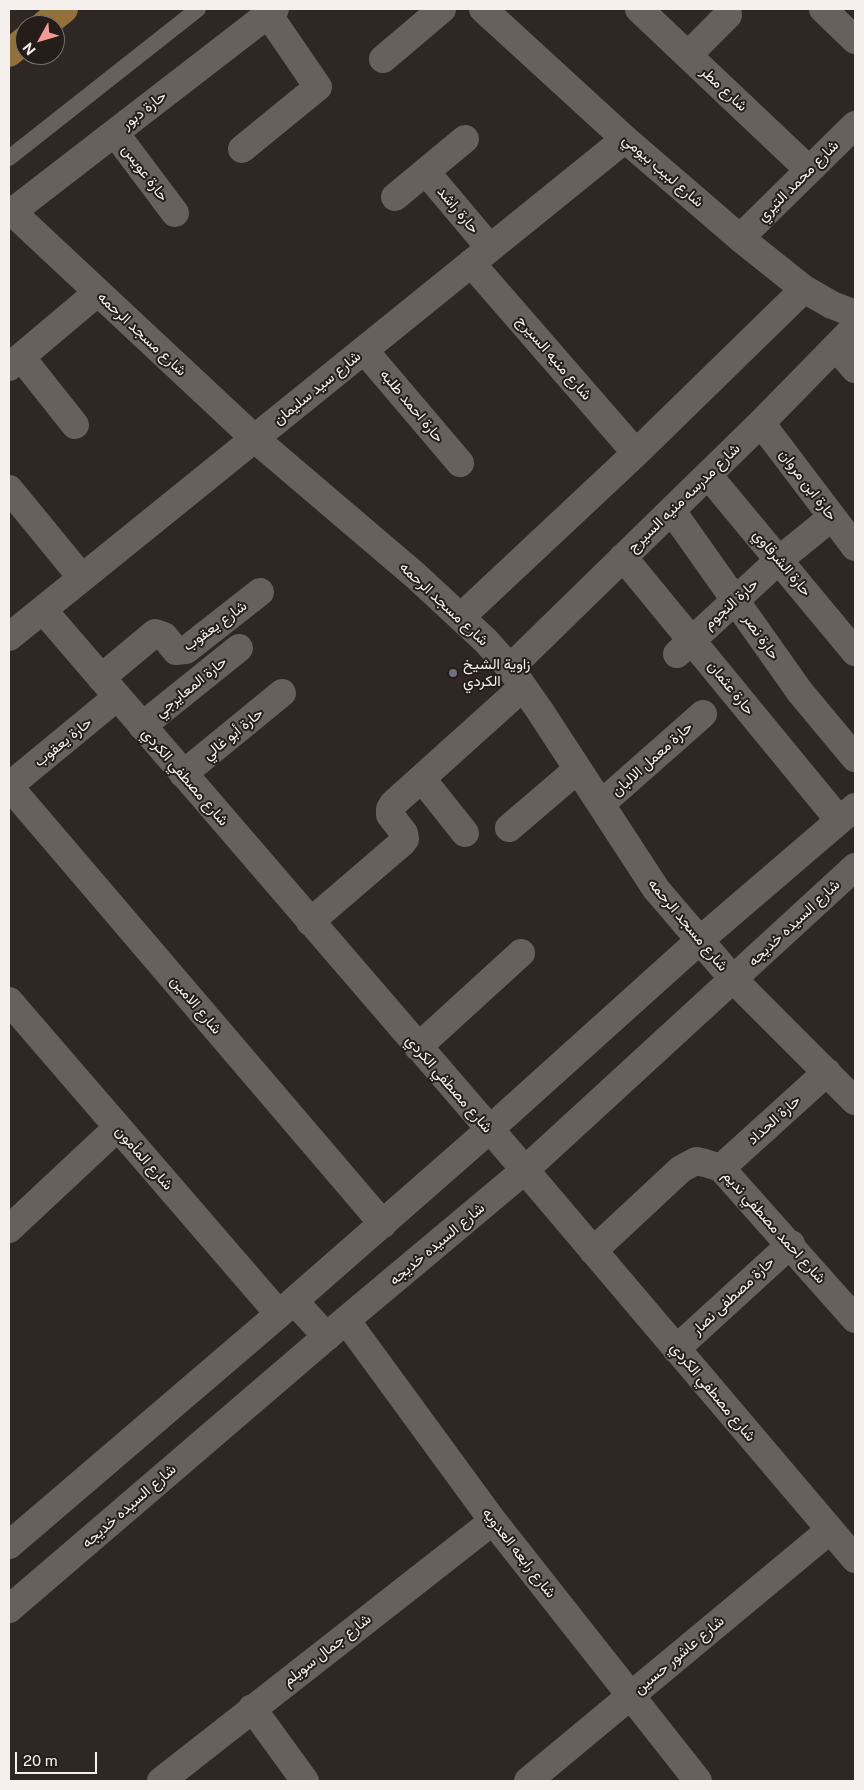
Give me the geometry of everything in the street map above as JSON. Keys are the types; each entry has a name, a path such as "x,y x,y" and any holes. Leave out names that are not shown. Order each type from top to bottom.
{"street":[{"path":"383,60 442,9"},
{"name":"شارع لبيب بيومي","path":"484,9 625,139 740,238 804,289 832,305 855,314"},
{"name":"شارع مطر","path":"639,9 809,170"},
{"path":"823,9 855,40"},
{"path":"242,149 318,87 271,12"},
{"name":"حارة دبور","path":"10,210 115,133 271,12"},
{"path":"688,55 728,16"},
{"name":"شارع محمد التيري","path":"740,238 855,125"},
{"name":"حارة عويس","path":"115,133 175,213"},
{"name":"حارة راشد","path":"395,197 465,139"},
{"name":"شارع سيد سليمان","path":"9,637 625,139"},
{"name":"حارة راشد","path":"426,172 481,256"},
{"name":"شارع مسجد الرحمه","path":"10,210 254,438 461,617 516,678 602,804 656,889 733,979 855,1101"},
{"name":"شارع منيه السيرج","path":"481,256 636,453"},
{"path":"461,617 636,453 804,289"},
{"path":"75,425 15,362 98,292"},
{"name":"شارع مدرسه منيه السيرج","path":"310,922 405,839 404,833 390,814 390,808 422,779 516,678 623,557 672,511 855,327"},
{"path":"836,347 855,369"},
{"name":"حارة احمد طلبه","path":"364,350 460,463"},
{"name":"حارة ابن مروان","path":"761,422 855,547"},
{"name":"حارة الشرقاوي","path":"708,475 855,652"},
{"path":"9,489 82,578"},
{"name":"حارة نصر","path":"672,511 800,692 855,758"},
{"name":"حارة النجوم","path":"684,647 779,560 832,517"},
{"name":"حارة عثمان","path":"623,557 684,647 847,813"},
{"name":"شارع يعقوب","path":"109,688 155,633 164,636 176,651 186,650 260,592"},
{"name":"شارع مصطفي الكردي","path":"43,610 525,1170 855,1559"},
{"name":"حارة المعايرجي","path":"142,726 239,648"},
{"name":"حارة يعقوب","path":"9,786 109,688"},
{"name":"حارة أبو غالي","path":"183,774 282,693"},
{"name":"حارة معمل الالبان","path":"602,804 703,714"},
{"path":"510,828 578,769"},
{"path":"422,779 465,833"},
{"name":"شارع الامين","path":"9,786 382,1224"},
{"path":"9,1545 287,1307 489,1130 700,940 847,813"},
{"name":"شارع السيده خديجه","path":"9,1609 336,1328 525,1170 855,867"},
{"path":"418,1047 522,952"},
{"name":"شارع المأمون","path":"9,1001 117,1128 287,1307 336,1328"},
{"name":"حارة الحداد","path":"721,1168 827,1072"},
{"path":"9,1228 117,1128"},
{"name":"شارع احمد مصطفي نديم","path":"593,1251 689,1164 696,1161 721,1168 791,1244 855,1319"},
{"name":"حارة مصطفى نصار","path":"676,1349 791,1244"},
{"name":"شارع رابعه العدويه","path":"336,1328 493,1521 698,1781"},
{"name":"شارع جمال سويلم","path":"161,1781 493,1521"},
{"name":"شارع عاشور حسين","path":"528,1781 830,1530"},
{"path":"252,1708 305,1781"}],"lane":[{"path":"9,158 198,9"}],"place":[{"name":"زاوية الشيخ الكردي","path":"453,673"}]}
